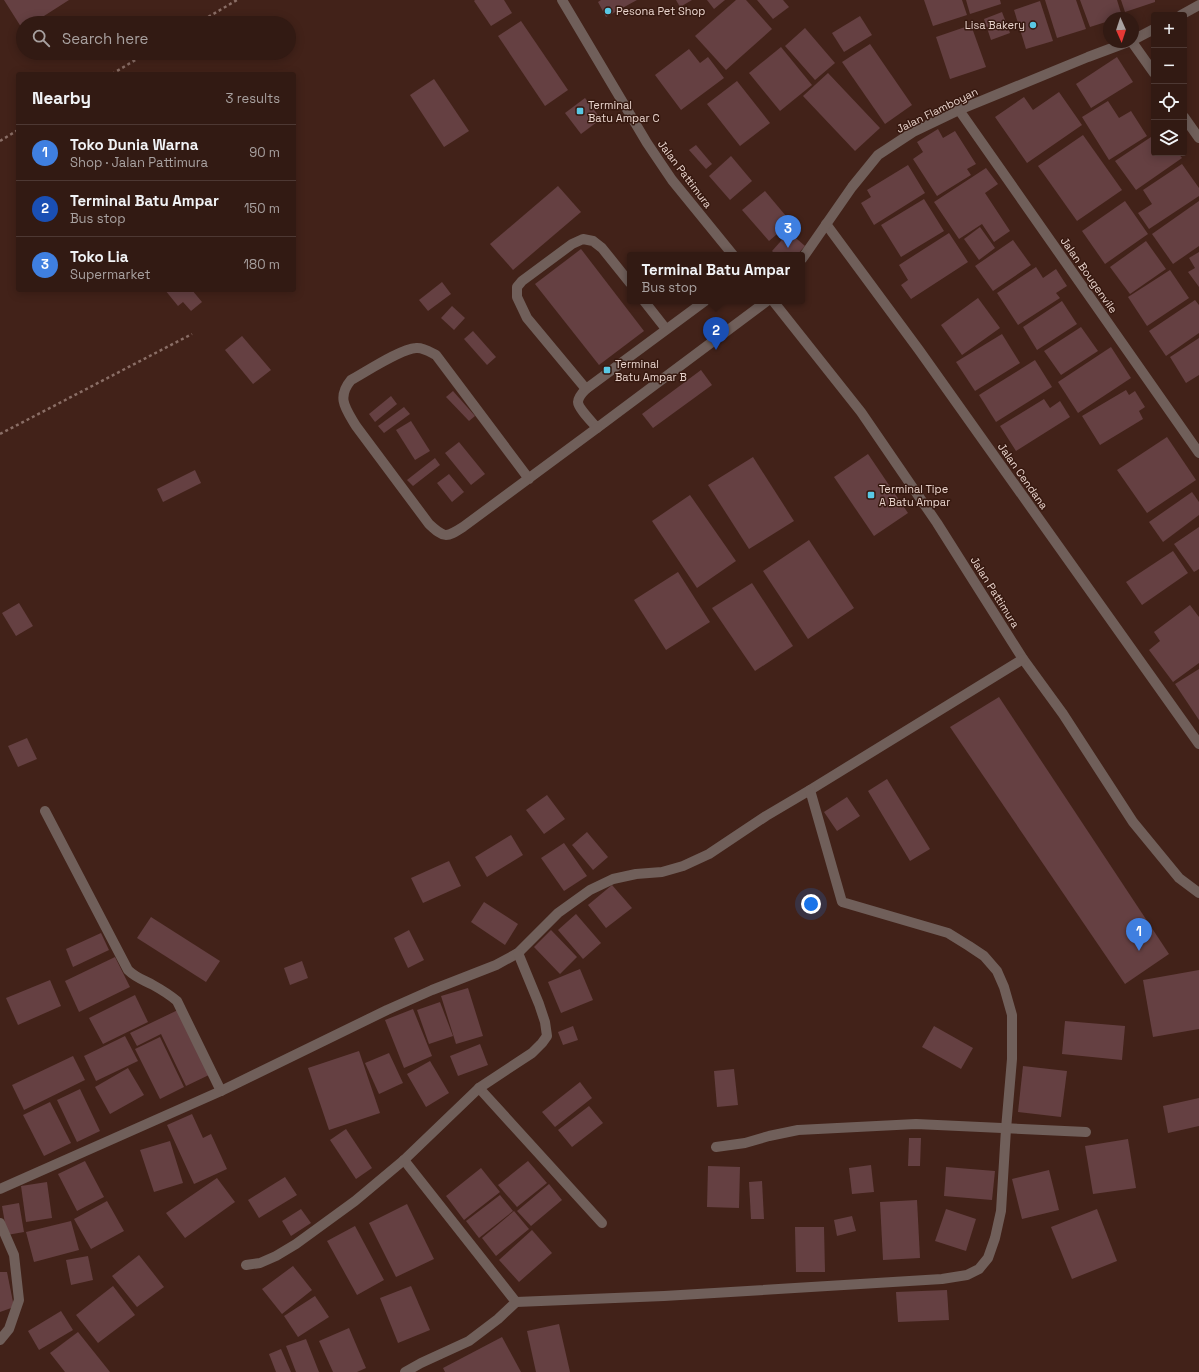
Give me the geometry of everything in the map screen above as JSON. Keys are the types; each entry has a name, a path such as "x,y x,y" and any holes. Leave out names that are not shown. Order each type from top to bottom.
{"street":[{"name":"Jalan Pattimura","path":"562,0 647,143 672,180 731,252"},
{"path":"1186,12 1199,4"},
{"path":"1139,38 1151,31"},
{"name":"Jalan Flamboyan","path":"805,255 852,187 878,155 913,132 959,110 1112,48"},
{"path":"1138,48 1151,68"},
{"name":"Jalan Bougenvile","path":"959,110 1199,453"},
{"path":"1186,120 1199,138"},
{"name":"Jalan Cendana","path":"826,224 919,350 1199,744"},
{"path":"586,389 527,318 517,297 517,287 522,281 566,249 583,239 593,241 602,248 627,279"},
{"path":"646,304 666,329"},
{"path":"597,428 578,403 586,389 701,304"},
{"path":"529,479 436,356 426,349 416,348 405,350 351,380 345,387 342,399 346,410 356,426 429,524 440,534 445,536 452,534 463,527 529,479 763,304"},
{"name":"Jalan Pattimura","path":"775,304 861,412 937,523 1022,659 1063,714 1133,822 1179,878 1199,893"},
{"path":"0,1189 221,1091 387,1010 432,990 496,965 518,953 558,913 590,890 613,879 636,874 662,872 683,866 709,854 766,816 1022,659"},
{"path":"405,1372 469,1341 498,1319 516,1302 664,1296 902,1283 967,1275 979,1270 988,1258 995,1238 1001,1211 1012,1059 1012,1015 1004,987 997,971 984,956 948,933 842,902 810,790"},
{"path":"45,811 128,970 134,976 152,984 170,995 177,1002 221,1091"},
{"path":"246,1265 260,1263 276,1256 296,1244 355,1201 404,1160 479,1088 532,1053 542,1043 547,1036 545,1022 518,953"},
{"path":"479,1088 602,1223"},
{"path":"716,1147 745,1143 798,1130 916,1124 1086,1132"},
{"path":"404,1160 516,1302"},
{"path":"0,1223 14,1255 19,1300 9,1329 0,1340"}],"path":[{"path":"210,16 237,0"},
{"path":"115,72 135,60"},
{"path":"0,141 16,131"},
{"path":"0,434 192,334"}],"building":[{"path":"4,0 69,0 44,16 16,16 16,19"},
{"path":"504,0 512,13 491,26 474,1"},
{"path":"601,0 637,0 606,17 598,2"},
{"path":"676,0 692,0 680,7"},
{"path":"707,0 725,0 714,9"},
{"path":"736,0 746,0 772,29 726,70 695,36"},
{"path":"757,0 783,0 789,7 773,19"},
{"path":"924,0 962,0 967,15 933,26"},
{"path":"966,0 1000,0 1001,4 970,14"},
{"path":"1045,0 1076,0 1086,29 1057,38"},
{"path":"1080,0 1117,0 1121,12 1103,12 1103,23 1090,27"},
{"path":"1121,0 1155,0 1155,2 1125,12"},
{"name":"Lisa Bakery","path":"1040,1 1053,41 1026,49 1014,10"},
{"path":"1002,12 1010,33 991,40 984,19"},
{"path":"860,16 872,35 844,52 832,33"},
{"path":"521,21 568,90 545,106 498,36"},
{"path":"971,25 986,67 950,79 936,37"},
{"path":"805,28 835,63 815,80 785,46"},
{"path":"870,44 912,105 885,124 842,62"},
{"path":"781,47 812,85 780,111 749,73"},
{"path":"689,49 700,63 708,57 724,78 681,110 655,75"},
{"path":"1117,57 1133,82 1091,108 1076,84"},
{"path":"828,73 880,128 855,151 803,96"},
{"path":"434,79 469,131 444,147 410,95"},
{"path":"737,81 770,123 740,146 707,104"},
{"path":"1059,92 1082,125 1027,163 995,117 1024,97 1033,110"},
{"path":"585,98 601,119 581,134 565,113"},
{"path":"1108,101 1119,118 1131,111 1147,136 1109,160 1082,117"},
{"path":"938,129 943,138 955,131 976,164 967,169 971,175 937,196 913,159 923,152 917,142"},
{"path":"1083,135 1122,190 1077,221 1038,166"},
{"path":"1151,137 1151,156 1180,156 1182,158 1136,190 1115,161"},
{"path":"696,145 712,164 706,169 689,150"},
{"path":"731,156 752,181 730,200 709,176"},
{"path":"1182,164 1199,188 1199,196 1149,229 1138,213 1152,204 1143,190"},
{"path":"908,165 925,193 874,225 861,203 871,197 867,190"},
{"path":"986,168 998,184 985,193 1010,231 994,242 982,224 959,239 934,202"},
{"path":"558,186 581,212 513,270 490,244"},
{"path":"765,191 791,222 769,241 742,210"},
{"path":"924,199 944,231 901,257 881,225"},
{"path":"1125,201 1148,234 1105,264 1082,231"},
{"path":"1199,201 1199,246 1173,264 1152,234"},
{"path":"980,227 995,248 979,260 964,239"},
{"path":"789,232 805,246 800,252 772,251"},
{"path":"949,233 968,262 911,299 901,285 908,280 899,265"},
{"path":"1013,240 1031,265 993,291 975,266"},
{"path":"1146,241 1166,269 1130,294 1110,267"},
{"path":"581,249 644,331 599,365 535,284"},
{"path":"1199,252 1199,287 1188,272 1195,268 1189,258"},
{"path":"1036,267 1043,278 1056,269 1067,286 1056,293 1060,298 1018,325 997,293"},
{"path":"1170,270 1189,298 1147,326 1128,297"},
{"path":"442,282 451,294 428,311 419,300"},
{"path":"167,292 194,292 202,302 191,311 183,302 178,306"},
{"path":"978,298 1000,328 962,355 941,325"},
{"path":"1195,300 1199,305 1199,333 1166,356 1149,331"},
{"path":"1062,301 1077,324 1037,350 1023,327"},
{"path":"452,306 465,318 454,330 441,318"},
{"path":"1081,327 1098,351 1061,375 1044,351"},
{"path":"473,331 496,357 487,365 464,339"},
{"path":"1002,334 1020,363 975,391 956,362"},
{"path":"242,336 271,370 253,384 225,350"},
{"path":"1199,338 1199,375 1186,383 1170,357"},
{"path":"1111,347 1131,378 1078,413 1058,382"},
{"path":"1035,360 1052,387 996,422 979,395"},
{"path":"701,370 712,385 653,428 642,414"},
{"path":"1126,390 1129,395 1135,391 1145,407 1139,411 1143,419 1100,445 1082,416"},
{"path":"453,391 475,416 469,421 446,397"},
{"path":"391,396 397,404 375,422 369,414"},
{"path":"1044,399 1050,408 1060,401 1070,417 1016,451 1000,426"},
{"path":"404,407 410,414 384,433 378,426"},
{"path":"411,421 430,451 415,460 396,430"},
{"path":"1167,437 1196,480 1147,513 1117,470"},
{"path":"459,442 485,474 471,485 445,453"},
{"name":"Terminal Tipe A Batu Ampar","path":"868,454 908,513 874,536 834,477"},
{"path":"753,457 794,521 749,549 708,485"},
{"path":"435,458 440,465 413,486 407,480"},
{"path":"195,470 201,483 163,502 157,489"},
{"path":"449,474 464,492 452,502 437,483"},
{"path":"1192,492 1199,502 1199,515 1163,542 1149,522"},
{"path":"690,495 736,561 697,588 652,521"},
{"path":"1199,527 1199,569 1194,572 1174,544"},
{"path":"809,540 854,608 808,639 763,571"},
{"path":"1173,551 1188,573 1142,605 1126,582"},
{"path":"678,572 710,622 666,650 634,600"},
{"path":"752,583 793,646 755,671 712,608"},
{"path":"19,603 33,626 16,636 2,613"},
{"path":"1190,605 1199,617 1199,663 1173,682 1149,650 1160,641 1154,632"},
{"path":"1199,669 1199,720 1175,684"},
{"path":"999,697 1169,954 1125,984 950,727"},
{"path":"27,738 37,759 18,767 8,746"},
{"path":"887,779 930,849 910,861 868,791"},
{"path":"547,795 565,819 544,834 526,810"},
{"path":"847,797 860,816 837,831 824,812"},
{"path":"587,832 608,857 593,870 572,845"},
{"path":"511,835 523,855 487,877 475,857"},
{"path":"564,843 587,876 564,891 541,858"},
{"path":"449,861 461,886 423,903 411,878"},
{"path":"612,885 632,908 606,928 588,905"},
{"path":"484,902 518,924 505,945 471,922"},
{"path":"576,914 601,943 583,959 558,930"},
{"path":"151,917 220,961 206,982 137,938"},
{"path":"409,930 424,960 408,968 394,938"},
{"path":"551,930 577,957 560,974 534,947"},
{"path":"101,933 109,950 73,967 66,949"},
{"path":"115,957 130,987 79,1012 65,981"},
{"path":"302,961 308,978 290,985 284,968"},
{"path":"580,969 593,1000 561,1013 548,982"},
{"path":"1199,970 1199,1029 1153,1037 1143,980"},
{"path":"50,980 61,1006 18,1025 6,998"},
{"path":"468,988 483,1036 456,1044 441,996"},
{"path":"135,995 148,1022 103,1044 89,1018"},
{"path":"440,1002 453,1036 429,1044 417,1010"},
{"path":"180,1009 211,1074 186,1086 161,1034 137,1046 130,1033"},
{"path":"413,1009 432,1056 404,1068 385,1020"},
{"path":"1065,1021 1125,1026 1122,1060 1062,1054"},
{"path":"573,1026 578,1040 563,1045 558,1032"},
{"path":"934,1026 973,1048 961,1069 922,1047"},
{"path":"125,1036 138,1061 96,1081 84,1056"},
{"path":"160,1037 184,1087 160,1099 135,1049"},
{"path":"480,1044 488,1065 458,1076 450,1056"},
{"path":"359,1051 380,1113 329,1130 308,1068"},
{"path":"389,1053 403,1083 379,1094 365,1063"},
{"path":"73,1056 85,1080 24,1110 12,1085"},
{"path":"430,1061 449,1093 426,1107 407,1074"},
{"path":"1023,1066 1067,1071 1061,1117 1018,1112"},
{"path":"128,1068 144,1095 110,1114 95,1087"},
{"path":"734,1069 738,1105 717,1107 714,1071"},
{"path":"580,1082 592,1098 555,1127 542,1112"},
{"path":"80,1089 100,1131 77,1142 57,1100"},
{"path":"1199,1098 1199,1126 1168,1133 1163,1106"},
{"path":"50,1102 71,1143 44,1156 23,1115"},
{"path":"589,1106 603,1123 572,1147 558,1130"},
{"path":"192,1114 203,1138 211,1134 227,1169 194,1184 167,1125"},
{"path":"346,1129 372,1168 356,1179 330,1140"},
{"path":"909,1138 921,1138 920,1166 908,1166"},
{"path":"1128,1139 1136,1188 1093,1194 1085,1146"},
{"path":"170,1141 183,1183 154,1192 140,1150"},
{"path":"85,1161 104,1197 77,1211 58,1174"},
{"path":"528,1161 547,1183 517,1207 498,1185"},
{"path":"871,1165 874,1192 852,1194 849,1168"},
{"path":"708,1166 740,1167 739,1208 707,1207"},
{"path":"946,1167 995,1171 992,1200 944,1196"},
{"path":"481,1168 500,1192 464,1220 446,1196"},
{"path":"1049,1170 1059,1210 1022,1219 1012,1179"},
{"path":"285,1177 297,1195 259,1218 248,1200"},
{"path":"217,1178 235,1202 185,1238 166,1213"},
{"path":"762,1181 764,1219 751,1219 749,1182"},
{"path":"47,1182 52,1218 26,1222 21,1186"},
{"path":"549,1184 562,1200 531,1226 517,1211"},
{"path":"500,1195 513,1211 479,1238 466,1221"},
{"path":"917,1200 920,1258 883,1260 880,1202"},
{"path":"107,1201 124,1231 91,1249 74,1219"},
{"path":"19,1203 24,1232 7,1235 2,1206"},
{"path":"407,1204 434,1259 396,1277 369,1223"},
{"path":"301,1209 311,1223 291,1236 282,1221"},
{"path":"946,1209 976,1219 966,1251 935,1241"},
{"path":"1097,1209 1117,1261 1072,1279 1051,1227"},
{"path":"514,1211 529,1229 496,1256 482,1238"},
{"path":"852,1216 856,1231 837,1236 834,1220"},
{"path":"71,1221 79,1250 34,1262 26,1232"},
{"path":"355,1226 384,1280 357,1295 327,1241"},
{"path":"795,1227 824,1227 825,1272 796,1272"},
{"path":"532,1230 552,1253 519,1282 499,1260"},
{"path":"139,1255 164,1287 137,1307 112,1276"},
{"path":"88,1256 93,1280 71,1285 66,1260"},
{"path":"293,1266 312,1290 282,1314 262,1289"},
{"path":"0,1272 7,1272 14,1307 0,1312"},
{"path":"113,1286 135,1315 98,1343 76,1315"},
{"path":"411,1286 430,1330 398,1343 380,1298"},
{"path":"947,1290 949,1320 898,1322 896,1292"},
{"path":"315,1296 329,1317 298,1337 284,1316"},
{"path":"61,1311 73,1330 39,1350 28,1331"},
{"path":"559,1324 570,1372 536,1372 527,1331"},
{"path":"349,1328 366,1368 357,1372 333,1372 319,1341"},
{"path":"78,1332 110,1372 65,1372 50,1353"},
{"path":"502,1337 521,1372 445,1372 443,1368"},
{"path":"306,1339 319,1372 296,1372 286,1346"},
{"path":"281,1349 291,1372 276,1372 269,1354"}],"place":[{"name":"Pesona Pet Shop","path":"608,11"},
{"name":"Lisa Bakery","path":"1033,25"},
{"name":"Terminal Batu Ampar C","path":"580,111"},
{"name":"Toko Lia","path":"788,248"},
{"name":"Terminal Batu Ampar","path":"716,350"},
{"name":"Terminal Batu Ampar B","path":"607,370"},
{"name":"Terminal Tipe A Batu Ampar","path":"871,495"},
{"name":"Toko Dunia Warna","path":"1139,951"}]}
